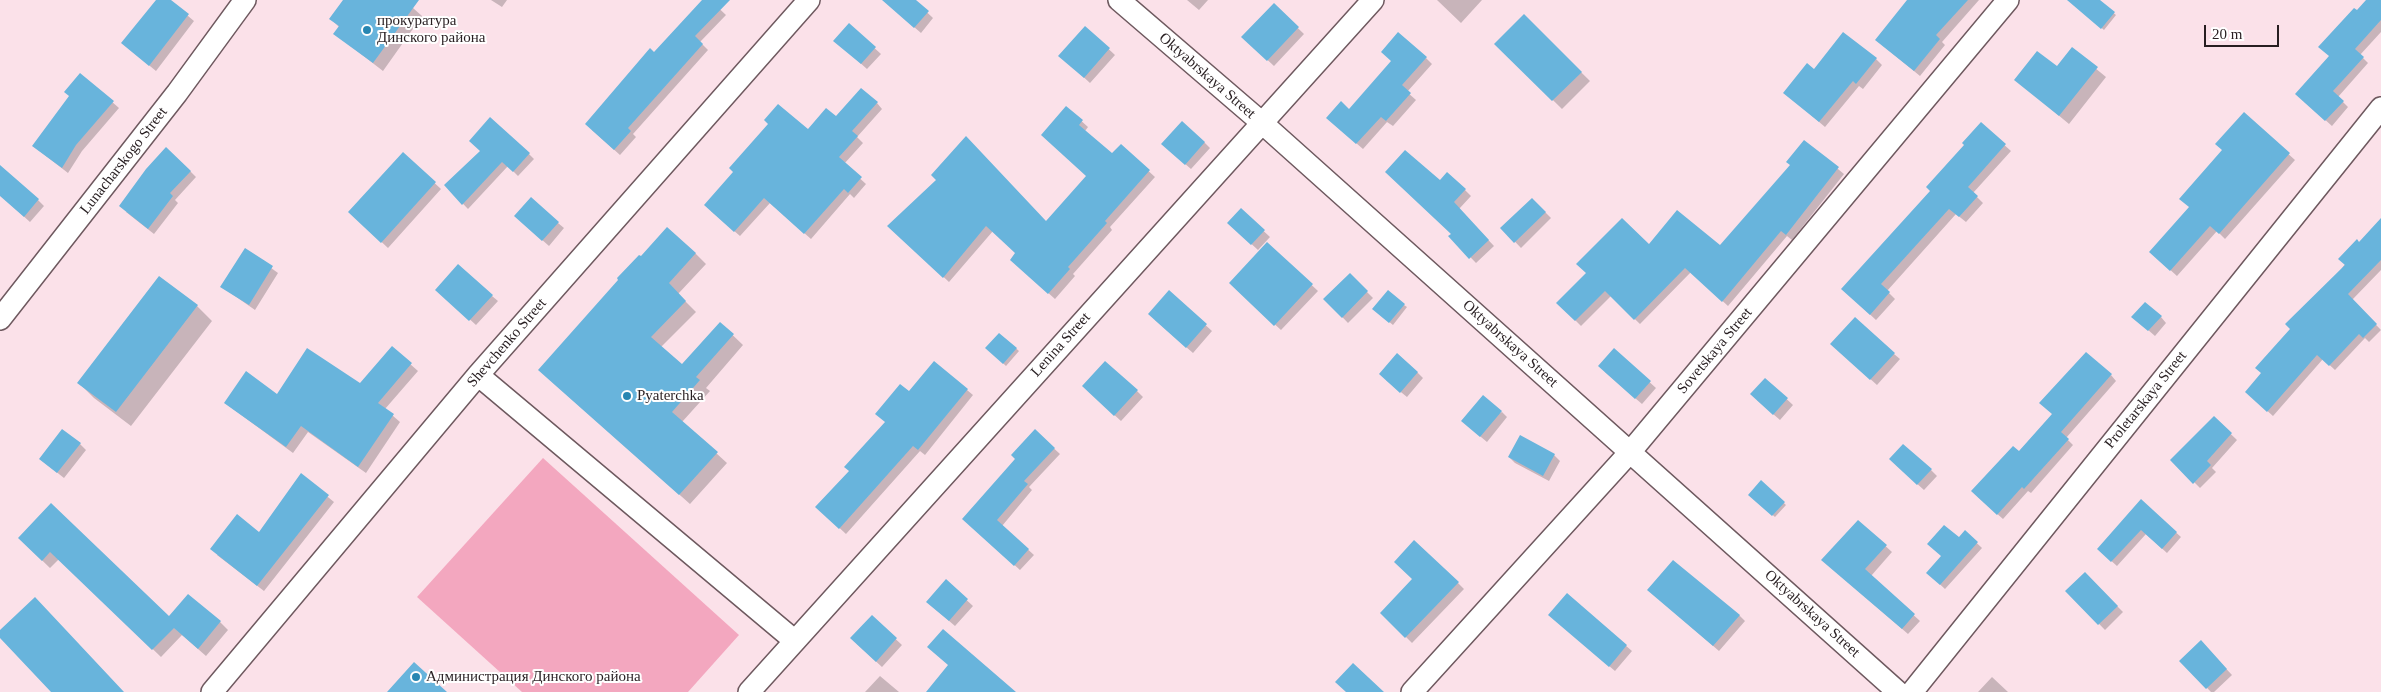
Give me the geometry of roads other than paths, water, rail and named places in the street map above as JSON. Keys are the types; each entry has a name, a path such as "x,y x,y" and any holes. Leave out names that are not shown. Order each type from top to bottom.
{"street":[{"name":"Lunacharskogo Street","path":"0,319 177,93 244,0"},
{"name":"Shevchenko Street","path":"212,692 478,375 809,0"},
{"name":"Oktyabrskaya Street","path":"1119,0 1261,122 1631,451 1898,692"},
{"name":"Lenina Street","path":"749,692 1373,0"},
{"name":"Sovetskaya Street","path":"1412,692 1631,451 2008,0"},
{"name":"Proletarskaya Street","path":"1912,692 2381,108"},
{"path":"478,375 795,641"}],"place":[{"name":"прокуратура Динского района","path":"367,30"},
{"name":"Pyaterchka","path":"627,396"},
{"name":"Администрация Динского района","path":"416,677"}]}
